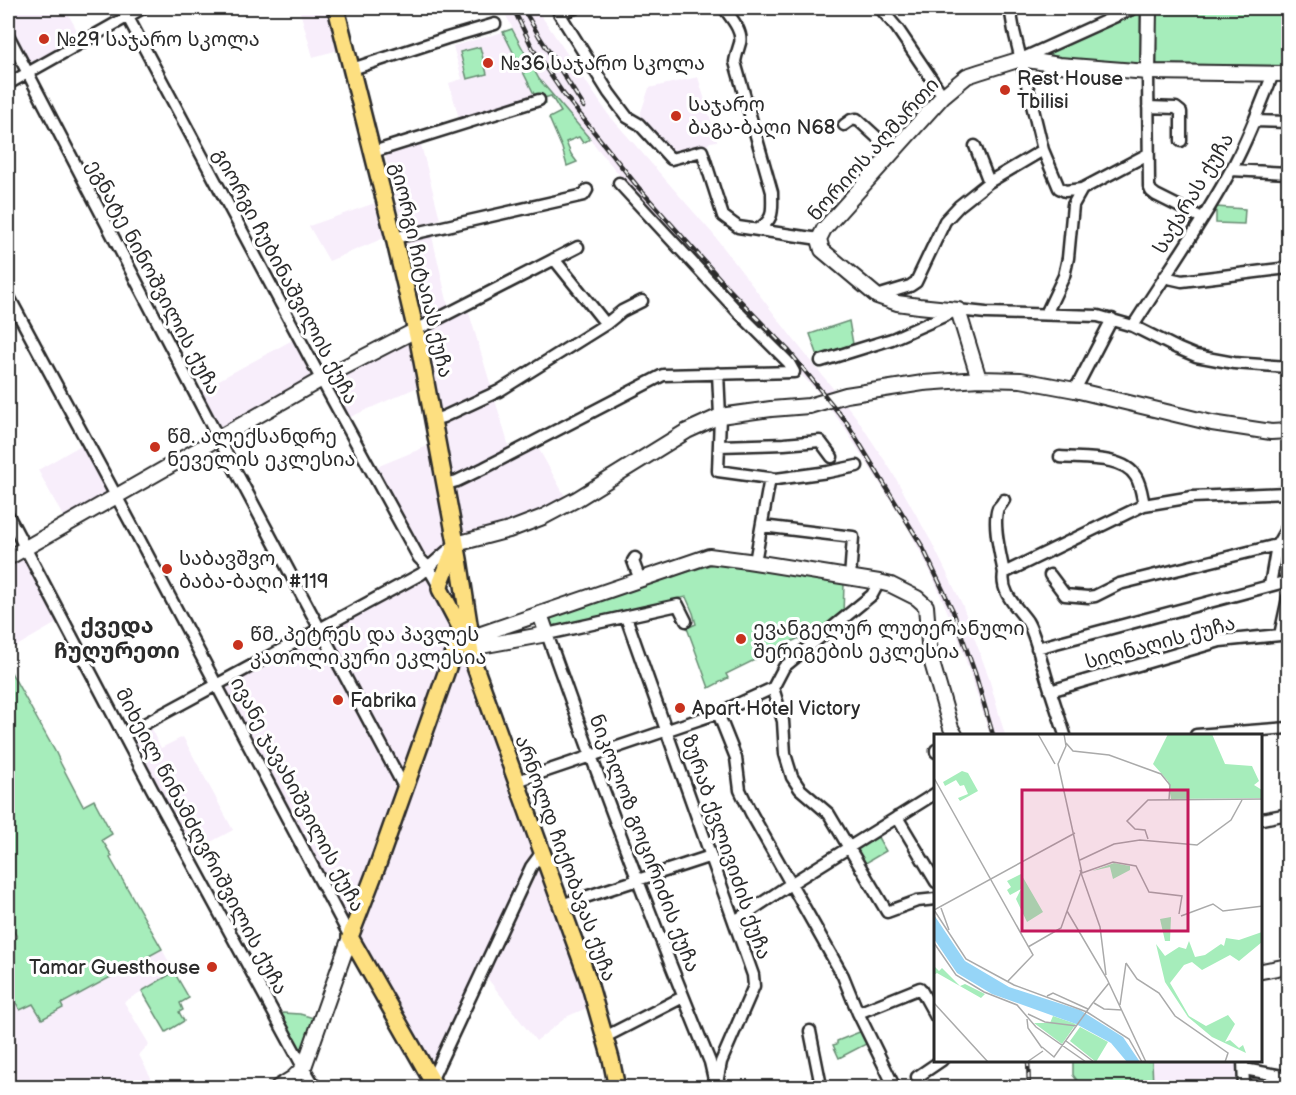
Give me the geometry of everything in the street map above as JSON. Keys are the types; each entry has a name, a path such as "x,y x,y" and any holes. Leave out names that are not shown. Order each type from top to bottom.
{"main road":[{"name":"გიორგი ჩიტაიას ქუჩა","path":"336,8 416,330 456,544 450,589 466,635"},
{"name":"გიორგი ჩიტაიას ქუჩა","path":"450,589 456,544"},
{"name":"არნოლდ ჩიქობავას ქუჩა","path":"466,635 465,651 473,660 588,979 617,1088"},
{"path":"350,937 451,659 466,635"},
{"name":"ივანე ჯავახიშვილის ქუჩა","path":"350,937 434,1083"}],"street":[{"path":"8,84 125,12 143,8"},
{"path":"575,8 559,13 609,93 627,117 639,124 671,159 702,151 723,216 738,227 819,239 822,250 877,296 897,303 986,313 1098,316 1133,326 1196,356 1234,363 1288,367"},
{"path":"724,8 740,34 735,62 772,192 772,213 768,224 757,230"},
{"path":"880,8 897,28 943,96"},
{"path":"1010,8 1043,150 1059,188 1065,191 1082,189 1148,154"},
{"name":"ნორიოს აღმართი","path":"819,239 824,229 943,96 967,76 1022,59 1134,8"},
{"path":"1149,8 1149,186 1156,195 1202,218"},
{"name":"გიორგი ჩუბინაშვილის ქუჩა","path":"125,12 321,380 419,558 450,589"},
{"path":"352,69 495,24"},
{"name":"ეგნატე ნინოშვილის ქუჩა","path":"8,35 218,438 405,789"},
{"name":"ნორიოს აღმართი","path":"1022,59 1059,65 1148,72 1288,74"},
{"name":"საქარას ქუჩა","path":"1133,326 1232,170 1255,121 1273,74"},
{"path":"373,152 539,100"},
{"path":"1148,107 1179,109 1181,112 1181,141"},
{"path":"844,125 857,118 893,152"},
{"path":"1255,121 1288,122"},
{"path":"975,146 990,182"},
{"path":"877,296 916,282 945,221 959,206 990,182 1043,150"},
{"path":"1232,170 1288,173"},
{"path":"446,484 484,468 663,375 794,372 789,363 734,308 619,183"},
{"path":"1046,314 1064,276 1073,205 1082,189"},
{"path":"394,238 584,195 587,190"},
{"path":"8,558 321,380 578,247"},
{"path":"554,259 606,324"},
{"path":"1164,277 1182,280 1288,268"},
{"name":"ივანე ჯავახიშვილის ქუჩა","path":"8,295 350,937"},
{"path":"434,420 499,391 606,324 622,311 642,301"},
{"path":"821,361 892,339 958,310"},
{"path":"958,310 979,379"},
{"path":"1075,390 1112,319"},
{"path":"718,373 720,416 718,471 776,479 857,466"},
{"path":"124,735 421,574 456,544 509,530 543,517 577,499 687,431 720,416 809,406 846,394 923,383 979,379 1021,380 1075,390 1212,423 1271,432 1288,431"},
{"path":"719,446 820,441 832,457"},
{"path":"1060,457 1110,460 1123,465 1133,472 1138,480 1144,505"},
{"path":"755,562 770,478"},
{"path":"1004,573 1144,505 1192,497 1288,493"},
{"path":"1004,501 998,508 997,516 997,538 1004,583 1009,599 1027,622 1065,734"},
{"name":"მიხეილ წინამძღვრიშვილის ქუჩა","path":"8,515 124,735 316,1088"},
{"path":"762,526 853,537 850,578"},
{"path":"1270,585 1277,545 1288,526"},
{"path":"1050,575 1065,595 1088,597 1119,584 1277,545"},
{"path":"466,635 540,614 709,556 879,582 891,585 917,598 926,606 930,656 950,733"},
{"path":"635,558 633,561 640,580"},
{"path":"1037,648 1288,581"},
{"path":"517,781 718,713 773,688 784,667 872,595 879,582"},
{"path":"1270,585 1288,598"},
{"name":"სიღნაღის ქუჩა","path":"1050,691 1220,641 1280,634 1288,598"},
{"path":"466,635 481,646 678,605 686,621"},
{"name":"ნიკოლოზ გოცირიძის ქუჩა","path":"540,614 637,881 710,1062 716,1087"},
{"name":"ზურაბ ქვლივიძის ქუჩა","path":"626,617 753,975 754,986 721,1062 716,1087"},
{"path":"773,688 783,722 785,753 792,777 800,789 829,814 887,912 917,901 934,899"},
{"path":"718,713 736,758 740,790 843,976 858,1013 895,1088"},
{"path":"1209,734 1288,728"},
{"path":"735,921 934,794"},
{"path":"1263,819 1288,814"},
{"path":"897,817 934,879"},
{"path":"434,1083 531,867 542,852"},
{"path":"561,904 711,856"},
{"path":"296,1088 350,937"},
{"path":"1265,969 1288,966"},
{"path":"858,1013 920,988 934,1013"},
{"path":"604,1037 683,997"},
{"path":"810,1031 821,1086 819,1088"},
{"path":"917,1077 939,1062"},
{"path":"1244,1088 1243,1065 1288,1077"},
{"path":"277,1088 293,1078 304,1067"}],"shaded area":[{"name":"№29 საჯარო სკოლა","path":"8,8 65,8 80,36 29,66 8,31"},
{"path":"299,8 330,8 342,49 313,57"},
{"path":"502,8 536,8 608,114 713,234 856,417 891,470 932,543 962,604 988,675 1005,734 990,734 958,637 932,575 906,524 843,426 792,361 707,279 539,79"},
{"name":"№36 საჯარო სკოლა","path":"503,32 535,96 459,118 449,83 462,79 453,46"},
{"name":"საჯარო ბაგა-ბაღი N68","path":"698,77 717,141 671,156 642,121 641,112 649,88"},
{"path":"420,141 440,219 403,230 385,155 387,150"},
{"path":"375,203 384,238 329,261 309,226"},
{"path":"431,232 449,309 422,321 404,241"},
{"path":"467,306 510,450 536,444 567,500 541,515 465,536 424,329"},
{"path":"412,336 420,386 348,418 326,383"},
{"path":"298,337 321,380 218,438 195,393"},
{"path":"81,445 108,496 66,522 38,470"},
{"path":"430,445 448,540 447,548 431,557 419,551 374,468"},
{"path":"24,555 60,621 8,651 8,563"},
{"path":"425,578 428,579 457,630 457,637 406,776 401,775 355,682 327,632"},
{"path":"317,636 321,638 401,790 353,919 342,920 222,690 224,686"},
{"path":"459,658 468,663 534,850 433,1063 430,1064 357,944 359,920"},
{"path":"150,727 161,748 183,737 233,830 192,852 131,737"},
{"path":"535,868 544,870 587,1008 568,1016 536,1041 484,974"},
{"path":"162,949 174,972 124,1002 149,1044 139,1055 156,1087 8,1088 8,988 20,1009 33,1003 41,1019 63,1008 61,1004"},
{"path":"1073,1062 1237,1062 1239,1087 1082,1087 1073,1075"}],"green space":[{"path":"1156,8 1288,8 1288,66 1157,64"},
{"path":"1140,13 1140,67 1034,57"},
{"path":"512,29 539,79 590,139 583,143 579,137 566,142 577,162 567,166 549,118 561,112 551,96 544,98 546,103 540,106 503,32"},
{"path":"480,47 487,74 467,79 460,52"},
{"path":"1216,207 1245,209 1244,224 1216,223"},
{"path":"849,321 853,344 818,356 810,334"},
{"path":"720,562 844,584 843,615 806,648 799,638 726,674 728,678 709,688 687,628 696,624 686,597 550,627 546,615"},
{"path":"8,667 83,806 94,800 112,834 102,840 112,856 110,858 162,949 61,1004 63,1008 42,1019 33,1004 20,1010 8,988 8,943 17,937 8,921"},
{"path":"876,834 886,851 864,864 854,848"},
{"path":"174,972 189,998 180,1003 183,1010 179,1012 184,1021 166,1032 142,991"},
{"path":"283,1013 300,1014 317,1019 302,1055 279,1015"},
{"path":"862,1031 868,1043 839,1058 833,1045 837,1044 837,1041"},
{"path":"1073,1062 1152,1062 1153,1087 1082,1087 1073,1075"}],"railway":[{"path":"513,8 533,49 562,92 638,187 729,289 788,350 847,423 922,546 953,611 975,673 993,734"},
{"path":"523,8 584,107"},
{"path":"1028,1062 1029,1088"}],"place":[{"name":"№29 საჯარო სკოლა","path":"44,39"},
{"name":"№36 საჯარო სკოლა","path":"488,63"},
{"name":"Rest House Tbilisi","path":"1005,90"},
{"name":"საჯარო ბაგა-ბაღი N68","path":"676,116"},
{"name":"წმ. ალექსანდრე ნეველის ეკლესია","path":"155,447"},
{"name":"საბავშვო ბაბა-ბაღი #119","path":"167,569"},
{"name":"ევანგელურ ლუთერანული შერიგების ეკლესია","path":"741,639"},
{"name":"წმ. პეტრეს და პავლეს კათოლიკური ეკლესია","path":"238,645"},
{"name":"Fabrika","path":"338,700"},
{"name":"Apart Hotel Victory","path":"680,708"},
{"name":"Tamar Guesthouse","path":"212,967"}],"district":[{"name":"ქვედა ჩუღურეთი","path":"117,638"}]}
